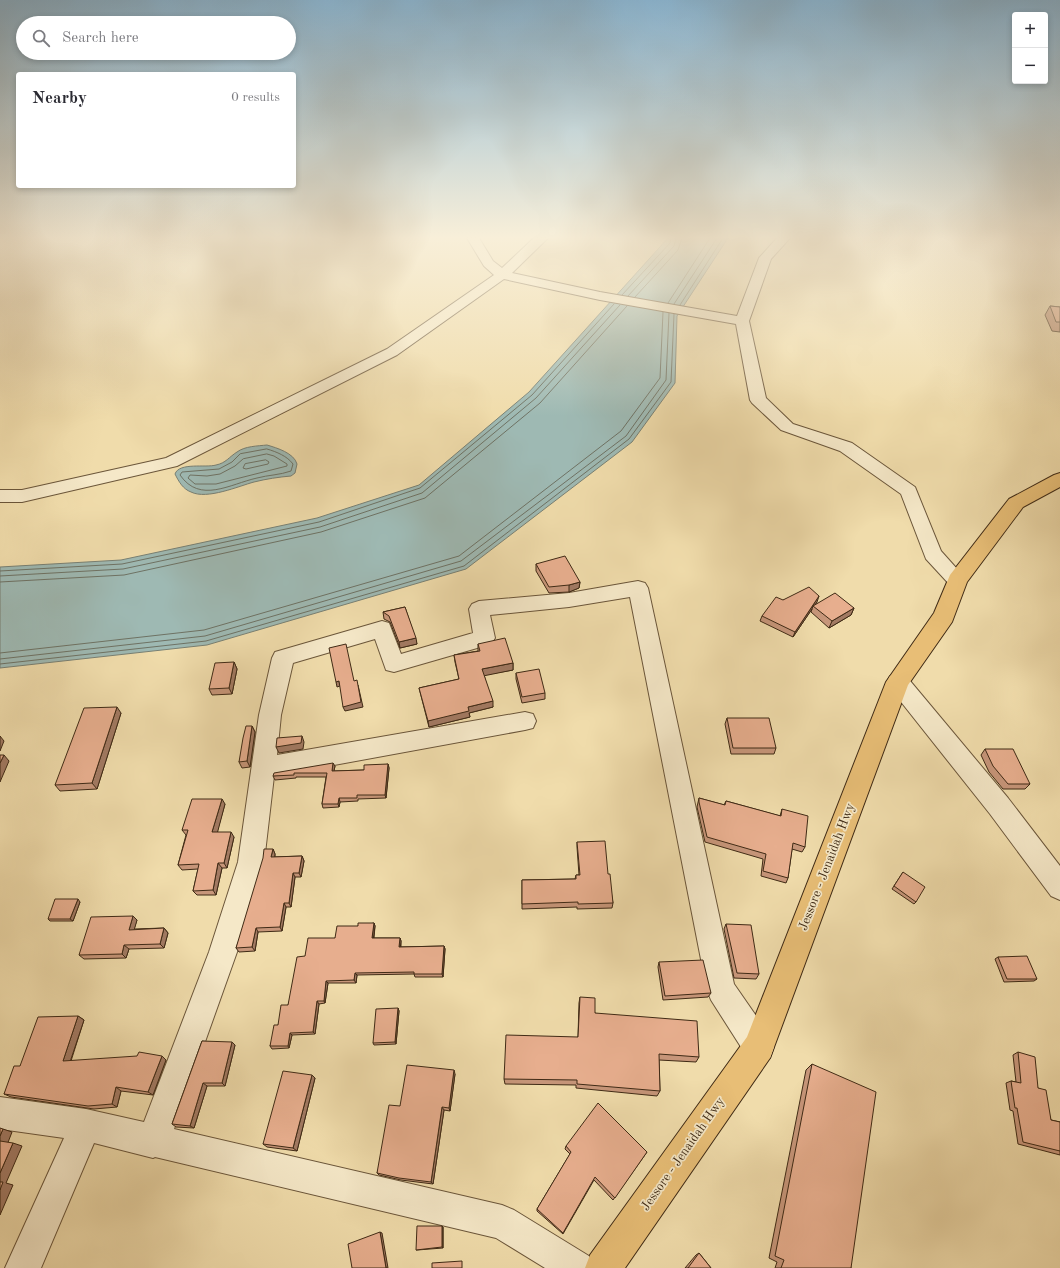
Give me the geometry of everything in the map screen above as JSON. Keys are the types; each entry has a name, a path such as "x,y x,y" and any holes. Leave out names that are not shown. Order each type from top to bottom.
{"highway":[{"name":"Jessore - Jenaidah Hwy","path":"603,1268 759,1047 898,682 944,616 957,580 1016,503 1060,479"}],"street":[{"path":"0,496 22,496 171,462 392,352 469,297"},
{"path":"606,297 742,321"},
{"path":"751,297 742,321 758,400 788,427 846,447 909,491 933,554 957,580"},
{"path":"153,1142 223,952 251,862 270,715 284,658 382,629 394,664 484,638 479,609 569,600 638,588 721,990 759,1047"},
{"path":"898,682 999,806 1060,887"},
{"path":"263,768 525,721"},
{"path":"0,1113 86,1125 153,1142 502,1222 578,1268"},
{"path":"23,1268 86,1125"}],"water":[{"path":"615,297 689,297 677,316 675,383 632,442 466,569 207,645 0,668 0,567 121,560 317,518 419,485 529,392"},
{"path":"267,445 289,454 295,460 297,464 295,473 291,476 259,481 223,492 205,494 191,492 183,487 175,474 182,468 193,466 212,466 219,464 244,449"}],"building":[{"path":"1050,306 1060,307 1060,322 1056,322"},
{"path":"565,556 580,582 569,585 549,587 536,564"},
{"path":"809,587 819,596 795,632 762,616 776,597 783,600"},
{"path":"835,593 854,608 832,621 813,606"},
{"path":"405,607 416,638 399,642 389,616 383,612"},
{"path":"505,638 513,663 482,669 493,701 468,707 469,711 428,721 419,688 459,679 454,655 480,651 478,644"},
{"path":"346,644 354,681 357,680 361,702 343,707 339,681 336,682 329,648"},
{"path":"234,662 229,688 209,689 215,663"},
{"path":"539,669 545,693 522,697 516,673"},
{"path":"117,707 92,783 55,785 84,708"},
{"path":"727,718 769,718 776,748 733,748"},
{"path":"246,726 252,726 247,761 239,762 243,738"},
{"path":"302,736 301,743 276,747 277,738"},
{"path":"985,749 1013,749 1030,784 1008,784 993,766"},
{"path":"0,755 4,755 0,763"},
{"path":"333,763 332,771 364,770 364,765 388,764 385,795 357,795 357,798 339,798 338,804 322,804 327,773 294,773 294,775 273,776 274,773"},
{"path":"699,798 725,805 726,801 781,816 782,809 808,816 805,847 793,843 788,878 763,871 766,854 707,837"},
{"path":"192,799 222,799 212,832 231,832 224,863 218,863 213,890 193,891 199,864 178,865 188,830 182,830"},
{"path":"605,841 608,874 610,874 613,903 578,904 578,902 522,904 522,880 576,879 576,875 580,875 577,842"},
{"path":"264,849 273,849 271,857 302,856 299,873 293,873 289,903 284,903 280,927 256,928 252,947 236,948 263,858"},
{"path":"903,872 925,887 916,902 894,886"},
{"path":"55,899 78,899 70,919 48,919"},
{"path":"133,916 129,930 164,928 160,944 124,945 122,954 79,955 91,917"},
{"path":"358,923 374,923 372,938 400,938 399,947 444,946 442,974 414,974 414,972 355,973 354,980 326,981 324,1001 317,1001 313,1032 290,1033 288,1046 270,1046 274,1025 278,1025 281,1005 288,1005 297,957 305,956 308,938 335,938 337,926 358,926"},
{"path":"726,924 751,925 759,974 737,973"},
{"path":"1027,956 1037,979 1007,979 998,957"},
{"path":"703,960 711,993 665,996 659,962"},
{"path":"580,997 595,998 595,1013 697,1021 699,1057 659,1054 660,1091 577,1084 577,1080 504,1079 506,1035 578,1037"},
{"path":"398,1008 395,1042 373,1043 376,1009"},
{"path":"78,1016 63,1061 137,1056 139,1052 162,1056 148,1092 116,1087 112,1104 88,1106 4,1094 14,1066 20,1066 38,1017"},
{"path":"202,1041 232,1042 222,1083 203,1083 190,1126 172,1124"},
{"path":"1018,1052 1035,1057 1038,1088 1046,1090 1051,1120 1060,1122 1060,1151 1023,1142 1017,1108 1015,1108 1011,1081 1021,1083"},
{"path":"812,1064 876,1092 851,1268 781,1268 784,1260 775,1256"},
{"path":"407,1065 454,1070 449,1108 442,1107 431,1182 399,1178 377,1173 389,1105 400,1106"},
{"path":"283,1071 312,1075 293,1148 263,1144"},
{"path":"598,1103 647,1152 615,1198 595,1177 563,1233 537,1209 571,1152 566,1146"},
{"path":"0,1128 3,1129 0,1136"},
{"path":"0,1141 13,1143 0,1173"},
{"path":"0,1182 3,1182 0,1190"},
{"path":"417,1226 442,1226 442,1247 416,1250"},
{"path":"380,1232 386,1268 352,1268 348,1244"},
{"path":"699,1253 711,1268 688,1268"},
{"path":"462,1261 462,1268 432,1268 432,1263"}]}
